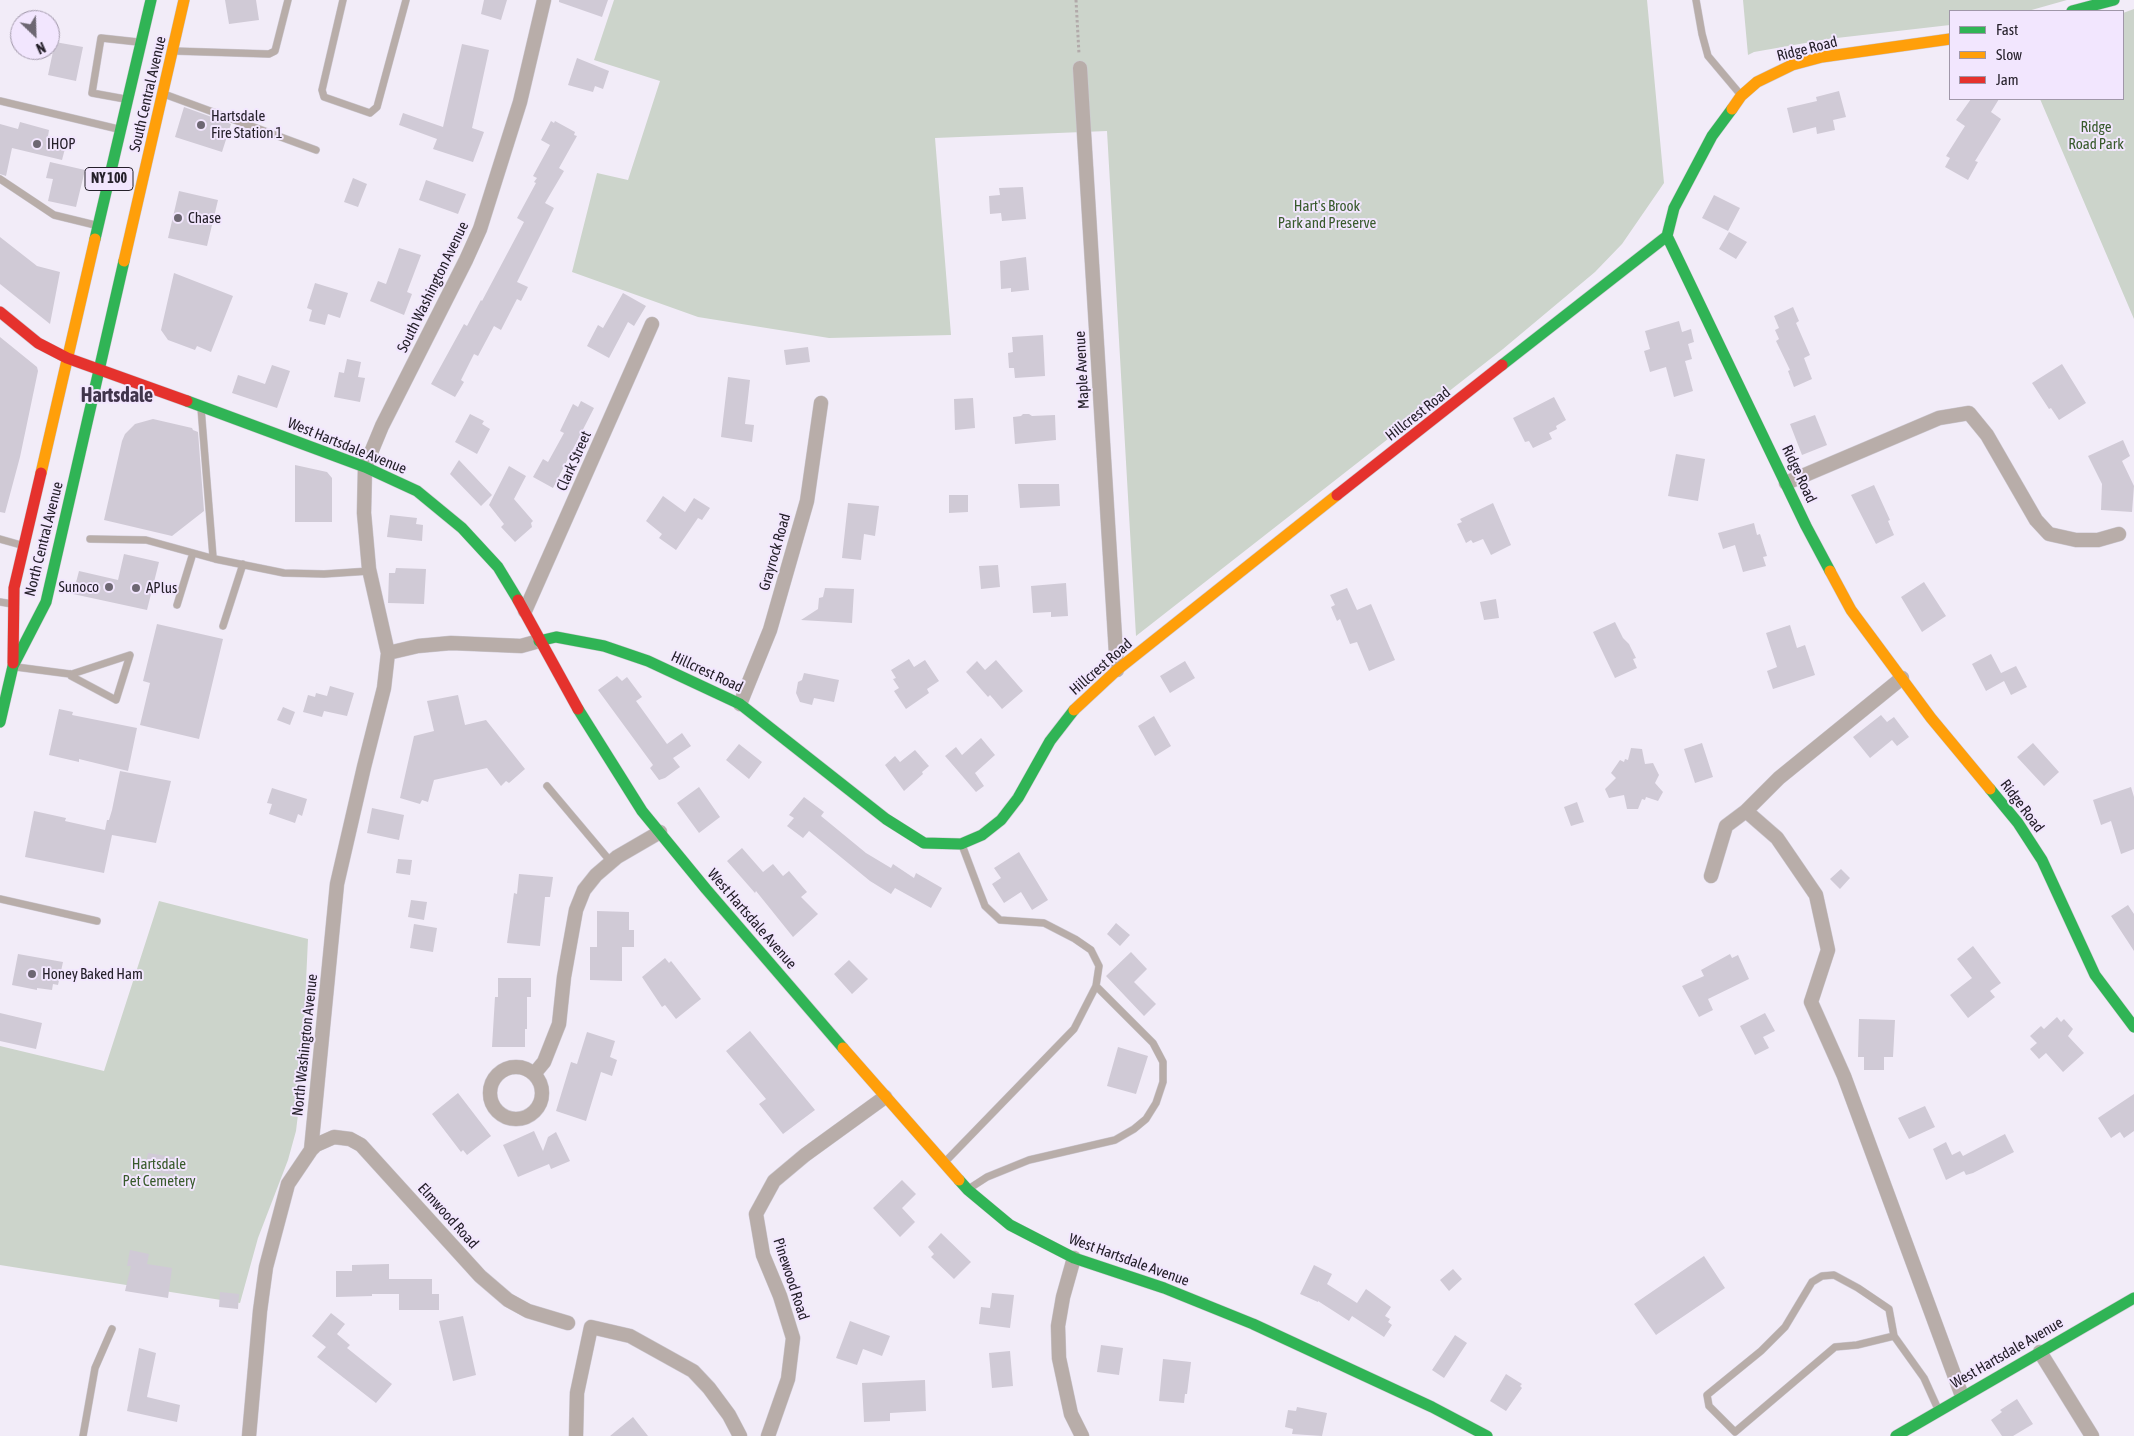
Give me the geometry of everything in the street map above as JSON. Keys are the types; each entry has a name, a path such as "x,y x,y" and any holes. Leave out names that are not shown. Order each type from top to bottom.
{"main road":[{"name":"South Central Avenue","path":"66,358 151,0"},
{"name":"South Central Avenue","path":"99,370 164,94 184,0"},
{"path":"2076,10 2114,0"},
{"name":"Ridge Road","path":"1949,39 1822,57 1792,65 1758,82 1741,96 1712,136 1682,190 1674,208 1667,236 1680,267 1786,483 1851,610 1931,718 2018,823 2042,860 2095,975 2134,1027"},
{"name":"Hillcrest Road","path":"539,641 556,636 604,646 648,661 740,704 893,824 924,843 961,844 982,835 1001,820 1018,798 1050,741 1068,716 1117,670 1667,236"},
{"name":"West Hartsdale Avenue","path":"0,312 38,343 66,358 365,467 417,491 462,528 498,567 525,611 539,641 596,740 642,811 885,1097 968,1190 1010,1225 1074,1258 1164,1288 1253,1324 1432,1407 1487,1436"},
{"name":"North Central Avenue","path":"13,666 12,604 14,588 66,358"},
{"name":"North Central Avenue","path":"13,666 46,602 99,370"},
{"name":"NY 100","path":"0,722 13,666"},
{"name":"West Hartsdale Avenue","path":"1896,1436 2134,1298"}],"street":[{"name":"South Washington Avenue","path":"365,467 382,426 466,260 480,228 520,102 544,0"},
{"name":"Maple Avenue","path":"1080,68 1117,670"},
{"name":"Clark Street","path":"525,611 652,324"},
{"name":"Grayrock Road","path":"740,704 770,630 807,500 821,404"},
{"path":"1786,483 1939,418 1969,413 1987,435 2036,520 2050,534 2076,540 2090,540 2120,534"},
{"name":"North Washington Avenue","path":"249,1436 260,1311 266,1267 288,1184 311,1150 337,884 384,688 388,653 370,571 364,512 365,467"},
{"path":"388,653 418,646 451,643 521,646 539,641"},
{"path":"1711,876 1726,826 1746,811 1779,778 1902,678"},
{"path":"1746,811 1777,838 1816,895 1828,950 1811,1002 1844,1076 1962,1396"},
{"path":"534,1074 544,1062 559,1024 564,977 576,910 584,890 596,875 611,862 660,832"},
{"name":"Pinewood Road","path":"768,1436 788,1378 793,1338 780,1296 763,1255 756,1214 774,1181 805,1155 885,1097"},
{"name":"Elmwood Road","path":"311,1150 316,1145 334,1137 350,1139 361,1145 480,1276 508,1300 528,1311 568,1323"},
{"path":"1074,1258 1063,1297 1058,1326 1059,1358 1071,1414 1082,1436"},
{"path":"576,1436 577,1393 591,1327 630,1336 693,1370 729,1415 740,1436"},
{"path":"2040,1352 2092,1436"}],"lane":[{"path":"172,51 269,54 275,51 288,0"},
{"path":"343,0 322,90 324,97 370,113 377,107 406,0"},
{"path":"1696,0 1708,56 1741,96"},
{"path":"128,99 92,93 102,38 141,43"},
{"path":"164,94 316,150"},
{"path":"0,101 120,129"},
{"path":"0,179 54,215 98,225"},
{"path":"201,406 213,557"},
{"path":"0,539 23,546"},
{"path":"90,539 146,540 193,554 284,572 324,574 370,571"},
{"path":"177,605 193,554"},
{"path":"223,626 242,564"},
{"path":"0,602 12,604"},
{"path":"13,666 72,674 130,655 116,700 70,674"},
{"path":"547,786 611,862"},
{"path":"944,1163 1074,1029 1096,986 1099,966 1090,950 1075,939 1044,923 1000,920 986,906 961,844"},
{"path":"0,899 97,921"},
{"path":"968,1190 987,1177 1011,1166 1065,1150 1115,1140 1134,1129 1146,1119 1156,1103 1163,1082 1163,1062 1153,1043 1096,986"},
{"path":"1894,1336 1835,1347 1735,1432 1710,1406 1707,1395 1761,1351 1785,1327 1812,1282 1822,1276 1834,1275 1858,1288 1889,1309 1894,1336 1924,1378 1939,1411"},
{"path":"83,1436 95,1368 112,1329"}],"path":[{"path":"1076,0 1080,68"}],"green space":[{"name":"Hart's Brook Park and Preserve","path":"614,0 1647,0 1664,183 1622,244 1595,272 1503,349 1136,636 1107,131 935,138 951,335 829,338 698,317 572,272 597,173 628,180 660,81 594,60"},
{"path":"1743,0 2067,0 2032,10 1949,10 1949,25 1828,39 1754,52 1748,55"},
{"name":"Ridge Road Park","path":"2134,9 2134,319 2040,100 2124,100 2124,13"},
{"name":"Hartsdale Pet Cemetery","path":"159,901 308,939 301,1089 296,1131 288,1160 258,1238 240,1303 0,1265 0,1046 104,1071"}],"building":[{"path":"225,0 256,0 259,20 229,24"},
{"path":"484,0 507,0 501,20 481,14"},
{"path":"559,0 608,0 602,17 559,2"},
{"path":"60,43 83,47 76,81 48,75 51,60 60,60"},
{"path":"462,44 489,50 472,128 484,132 473,162 433,149 437,139 399,125 403,113 443,127"},
{"path":"577,58 609,71 603,89 595,86 593,92 568,85"},
{"path":"1839,91 1846,117 1833,120 1835,130 1817,134 1816,127 1793,133 1787,108 1817,101 1816,97"},
{"path":"1970,100 1998,100 1991,112 2001,119 1975,161 1978,162 1968,180 1945,167 1950,158 1946,156 1965,126 1956,120"},
{"path":"184,107 231,124 222,152 175,137"},
{"path":"551,121 554,123 555,121 575,132 574,135 577,136 559,168 564,171 545,203 554,208 517,282 528,287 521,301 517,299 501,330 494,326 478,356 474,354 461,380 464,382 455,397 431,384 464,324 467,326 482,301 524,222 517,218 536,183 534,182 537,178 533,176 550,145 541,140"},
{"path":"20,122 49,130 48,136 67,141 62,160 12,148 6,176 0,174 0,124 18,129"},
{"path":"50,162 85,170 76,207 48,201 53,179 46,178"},
{"path":"353,178 367,184 358,207 344,202"},
{"path":"426,180 466,194 458,214 419,200"},
{"path":"1023,187 1026,219 1002,221 1001,213 990,214 989,196 1000,195 999,188"},
{"path":"179,191 218,200 207,246 168,238"},
{"path":"1714,195 1740,208 1728,231 1702,218"},
{"path":"1729,232 1747,242 1736,259 1719,249"},
{"path":"0,237 37,266 60,272 50,324 0,284"},
{"path":"399,248 421,255 407,292 412,294 404,315 370,301 378,281 386,284"},
{"path":"1026,257 1029,290 1011,292 1011,288 1001,289 1000,261"},
{"path":"174,273 233,296 211,352 197,346 195,350 168,340 161,330"},
{"path":"315,283 348,293 340,318 328,314 325,325 309,321 312,310 307,308"},
{"path":"623,293 646,306 634,326 628,322 609,358 587,346 598,325 603,328"},
{"path":"1793,307 1799,321 1796,323 1810,355 1804,358 1812,379 1794,387 1788,371 1790,370 1776,341 1779,339 1775,330 1779,328 1774,316"},
{"path":"1679,321 1682,332 1691,329 1694,342 1688,344 1692,359 1685,361 1693,391 1674,397 1666,367 1650,372 1644,351 1650,349 1645,331"},
{"path":"1043,335 1045,376 1015,378 1014,368 1009,368 1008,353 1013,352 1012,337"},
{"path":"0,337 37,367 38,371 20,457 5,513 0,512"},
{"path":"808,347 810,362 786,365 784,350"},
{"path":"347,359 361,362 358,377 365,378 360,402 334,397 339,372 344,373"},
{"path":"2062,364 2086,403 2059,420 2051,408 2049,409 2032,383"},
{"path":"272,365 290,371 277,408 232,393 238,375 265,384"},
{"path":"728,377 750,380 745,424 754,425 752,442 721,437"},
{"path":"1554,397 1566,420 1556,426 1557,429 1549,433 1552,439 1533,448 1529,441 1525,442 1513,418"},
{"path":"973,398 975,428 955,430 954,399"},
{"path":"581,401 594,408 553,488 533,477 543,459 548,462 564,433 560,431 573,404 578,407"},
{"path":"470,414 484,421 482,424 490,429 477,454 455,442"},
{"path":"1023,414 1032,416 1055,415 1056,440 1015,444 1013,417"},
{"path":"1815,415 1827,445 1802,455 1790,424"},
{"path":"153,419 192,428 198,432 204,511 172,536 104,520 125,434 135,424"},
{"path":"2123,440 2130,456 2122,461 2134,486 2132,512 2101,510 2102,484 2088,456"},
{"path":"1676,454 1705,459 1698,501 1668,496"},
{"path":"459,460 492,495 481,506 450,474"},
{"path":"295,465 327,472 332,478 332,522 295,522"},
{"path":"509,466 526,476 514,499 533,521 531,523 532,527 515,542 501,527 504,524 489,505"},
{"path":"1018,484 1059,484 1060,506 1020,508"},
{"path":"1874,485 1890,520 1888,521 1894,535 1876,544 1851,495"},
{"path":"949,495 968,495 968,512 949,513"},
{"path":"663,496 685,512 694,498 710,508 702,520 698,518 676,550 659,538 662,534 646,521"},
{"path":"848,503 879,506 875,536 864,534 861,560 842,558"},
{"path":"1493,503 1511,545 1491,555 1483,539 1473,543 1471,540 1466,543 1457,524 1462,522 1460,519"},
{"path":"390,515 417,518 416,524 423,525 422,541 387,537"},
{"path":"1754,523 1757,535 1760,534 1767,556 1763,557 1766,566 1743,572 1735,545 1723,549 1718,533"},
{"path":"124,554 159,562 147,610 73,594 79,571 118,580"},
{"path":"998,565 1000,587 981,589 979,566"},
{"path":"396,568 426,569 424,604 388,603 389,573 395,573"},
{"path":"1924,582 1946,616 1922,632 1901,597"},
{"path":"1066,583 1068,616 1051,617 1051,612 1033,613 1031,586"},
{"path":"825,588 854,589 852,623 801,620 818,609 819,598 823,597"},
{"path":"1347,588 1357,610 1371,604 1395,660 1369,671 1357,642 1350,644 1340,619 1337,621 1331,607 1335,605 1330,595"},
{"path":"1496,599 1499,618 1484,620 1480,602"},
{"path":"1615,622 1636,658 1633,659 1637,668 1615,678 1593,632"},
{"path":"157,624 223,639 199,739 140,725 150,683 143,681"},
{"path":"1790,625 1797,648 1805,645 1815,675 1773,689 1767,671 1777,667 1766,633"},
{"path":"1991,654 2001,673 2016,666 2027,687 2011,695 2004,681 1986,691 1972,664"},
{"path":"909,659 914,667 925,660 939,681 927,689 929,693 906,709 894,691 899,688 893,679 896,678 891,670"},
{"path":"996,660 1023,691 1002,709 990,695 988,697 966,672 977,661 985,670"},
{"path":"1185,661 1195,678 1170,693 1160,676"},
{"path":"804,673 839,680 834,702 814,698 812,705 800,702 796,693 798,682 802,680"},
{"path":"617,676 622,681 627,677 642,697 636,701 667,744 682,733 691,746 673,758 680,767 665,778 659,780 650,768 653,765 598,690"},
{"path":"330,686 354,693 347,716 324,711 322,717 303,712 308,695 315,697 316,693 327,696"},
{"path":"458,695 465,725 486,720 525,769 509,783 506,781 501,786 487,768 434,780 428,802 422,800 420,804 400,798 414,736 434,731 427,701"},
{"path":"283,707 295,712 290,725 277,720"},
{"path":"59,709 73,712 72,715 137,728 128,771 79,759 79,762 49,755"},
{"path":"1881,715 1887,722 1894,717 1909,737 1897,746 1892,740 1870,758 1853,737"},
{"path":"1154,716 1171,746 1155,756 1138,726"},
{"path":"981,738 995,755 975,773 984,786 976,792 945,756 956,747 962,755"},
{"path":"1702,743 1713,777 1695,783 1684,749"},
{"path":"2033,743 2059,772 2044,786 2017,757"},
{"path":"739,744 762,762 749,779 726,760"},
{"path":"1631,748 1642,749 1645,764 1653,763 1659,775 1655,783 1663,792 1658,801 1646,797 1645,800 1642,799 1638,809 1627,809 1624,795 1609,798 1605,789 1616,778 1611,773 1620,760 1624,762 1625,759 1628,760"},
{"path":"915,750 929,766 904,791 885,765 895,756 900,762"},
{"path":"120,771 171,781 156,843 112,835 104,873 25,857 34,811 66,818 65,821 105,830 112,810"},
{"path":"699,787 720,817 699,833 677,803"},
{"path":"2131,787 2134,797 2134,849 2121,854 2111,821 2101,825 2093,800"},
{"path":"272,788 307,799 302,816 298,814 295,823 269,814 272,804 267,803"},
{"path":"804,797 824,812 821,816 866,853 891,868 893,864 914,878 916,873 942,888 931,908 895,888 891,894 870,881 809,831 803,838 787,826 794,818 789,815"},
{"path":"1577,802 1584,822 1571,826 1564,807"},
{"path":"372,808 404,815 399,840 367,833"},
{"path":"742,848 763,872 773,864 783,876 789,871 807,892 801,897 818,914 793,937 756,891 755,893 727,861"},
{"path":"1019,852 1048,900 1032,910 1021,892 1004,903 992,884 1001,878 994,868"},
{"path":"398,859 412,860 410,875 396,873"},
{"path":"1841,869 1850,878 1840,889 1830,879"},
{"path":"519,874 553,877 550,897 545,897 540,946 507,943 514,893 517,894"},
{"path":"411,900 427,902 424,920 408,917"},
{"path":"2128,905 2134,914 2134,951 2111,916"},
{"path":"597,911 629,912 629,930 634,930 634,947 622,947 622,981 590,980 590,947 597,947"},
{"path":"1116,923 1130,935 1120,946 1107,934"},
{"path":"414,924 437,928 433,952 410,948"},
{"path":"1973,946 2001,983 1990,991 1995,997 1968,1018 1950,995 1972,978 1957,959"},
{"path":"1131,952 1147,969 1134,982 1156,1004 1144,1016 1106,976"},
{"path":"18,954 63,962 58,985 53,984 52,990 37,988 37,990 12,985"},
{"path":"1730,954 1732,958 1738,955 1749,979 1708,999 1713,1010 1699,1017 1682,986 1704,976 1701,970"},
{"path":"665,958 669,963 671,961 701,999 676,1019 665,1005 662,1007 642,977"},
{"path":"849,960 868,979 852,994 834,974"},
{"path":"498,978 531,978 531,997 527,997 525,1047 492,1047 495,997 498,997"},
{"path":"0,1013 42,1023 36,1049 0,1041"},
{"path":"1765,1013 1775,1031 1763,1037 1769,1048 1755,1055 1740,1026"},
{"path":"2057,1017 2061,1022 2064,1019 2073,1029 2068,1036 2084,1053 2063,1072 2046,1053 2039,1059 2030,1049 2037,1043 2030,1036 2041,1026 2044,1029"},
{"path":"1859,1019 1895,1020 1893,1057 1884,1057 1884,1070 1864,1070 1864,1057 1858,1057"},
{"path":"750,1031 815,1110 783,1134 759,1104 766,1099 726,1051"},
{"path":"587,1032 615,1041 610,1057 617,1060 612,1076 601,1072 586,1121 556,1111 571,1062 577,1064"},
{"path":"1118,1047 1148,1056 1136,1094 1107,1086"},
{"path":"458,1093 491,1136 467,1155 463,1150 461,1152 432,1114"},
{"path":"2134,1094 2134,1131 2124,1138 2120,1132 2111,1138 2098,1118"},
{"path":"1925,1106 1935,1127 1909,1139 1898,1118"},
{"path":"534,1131 543,1151 548,1137 556,1132 570,1161 551,1169 549,1164 518,1177 503,1145"},
{"path":"2005,1134 2014,1152 1973,1173 1966,1175 1964,1171 1946,1180 1933,1149 1946,1142 1952,1155 1960,1151 1963,1156"},
{"path":"148,1153 178,1158 175,1175 145,1170"},
{"path":"902,1180 916,1194 902,1208 915,1222 900,1237 873,1208"},
{"path":"941,1233 971,1262 954,1279 931,1257 934,1254 928,1247"},
{"path":"130,1250 149,1254 147,1264 172,1268 168,1298 125,1291 131,1266 127,1266"},
{"path":"1704,1256 1725,1288 1656,1335 1634,1304"},
{"path":"389,1264 389,1279 432,1279 432,1294 439,1294 439,1310 399,1310 399,1294 336,1297 336,1271 352,1271 352,1265"},
{"path":"1314,1265 1332,1274 1327,1284 1357,1303 1366,1289 1391,1307 1385,1316 1390,1319 1388,1322 1392,1325 1384,1337 1352,1316 1349,1321 1318,1301 1300,1294"},
{"path":"1453,1269 1462,1279 1449,1291 1440,1280"},
{"path":"220,1292 239,1294 238,1309 219,1307"},
{"path":"992,1293 1014,1295 1010,1328 979,1324 981,1307 990,1308"},
{"path":"331,1313 345,1324 337,1334 350,1345 347,1348 392,1384 376,1403 317,1357 326,1347 312,1336"},
{"path":"463,1316 476,1375 453,1381 439,1321"},
{"path":"850,1321 890,1336 882,1356 863,1349 857,1365 836,1358"},
{"path":"1455,1335 1467,1343 1444,1378 1432,1370"},
{"path":"1101,1345 1123,1348 1119,1375 1097,1372"},
{"path":"139,1348 156,1353 147,1397 180,1405 177,1422 127,1411"},
{"path":"1010,1351 1013,1386 992,1388 989,1353"},
{"path":"1163,1359 1191,1362 1184,1403 1159,1401"},
{"path":"1506,1374 1522,1384 1520,1386 1522,1388 1506,1411 1490,1401"},
{"path":"925,1380 926,1411 890,1413 890,1421 864,1422 862,1383"},
{"path":"2017,1399 2033,1424 2013,1436 2002,1436 1991,1420 2002,1412 2000,1410"},
{"path":"1297,1407 1327,1413 1322,1436 1292,1434 1293,1429 1285,1427 1288,1410 1296,1411"},
{"path":"633,1417 648,1436 610,1436"}],"traffic: fast":[{"path":"95,239 151,0"},
{"path":"2076,10 2114,0"},
{"path":"1732,109 1712,136 1674,208 1667,236 1806,526 1830,571"},
{"path":"1502,365 1667,236"},
{"path":"0,722 13,666 46,602 124,261"},
{"path":"187,401 365,467 417,491 462,528 498,567 518,600"},
{"path":"539,641 556,637 604,646 648,661 740,704 886,819 924,843 961,844 982,835 1001,820 1018,798 1050,741 1074,710"},
{"path":"578,709 642,811 706,889 843,1048"},
{"path":"1990,789 2018,823 2042,860 2095,975 2134,1027"},
{"path":"959,1180 968,1190 1010,1225 1074,1258 1164,1288 1253,1324 1432,1407 1487,1436"},
{"path":"1896,1436 2134,1298"}],"traffic: slow":[{"path":"124,261 184,0"},
{"path":"1732,109 1741,96 1757,82 1792,65 1822,57 1949,39"},
{"path":"41,473 95,239"},
{"path":"1074,710 1117,670 1337,495"},
{"path":"1830,571 1851,610 1931,718 1990,789"},
{"path":"843,1048 959,1180"}],"traffic: jam":[{"path":"0,312 38,343 67,358 187,401"},
{"path":"1337,495 1502,365"},
{"path":"13,663 14,588 41,473"},
{"path":"518,600 578,709"}],"place":[{"name":"Hartsdale Fire Station 1","path":"201,125"},
{"name":"IHOP","path":"37,144"},
{"name":"Chase","path":"178,218"},
{"name":"Sunoco","path":"109,587"},
{"name":"APlus","path":"136,588"},
{"name":"Honey Baked Ham","path":"32,974"}],"district":[{"name":"Hartsdale","path":"117,396"}]}
